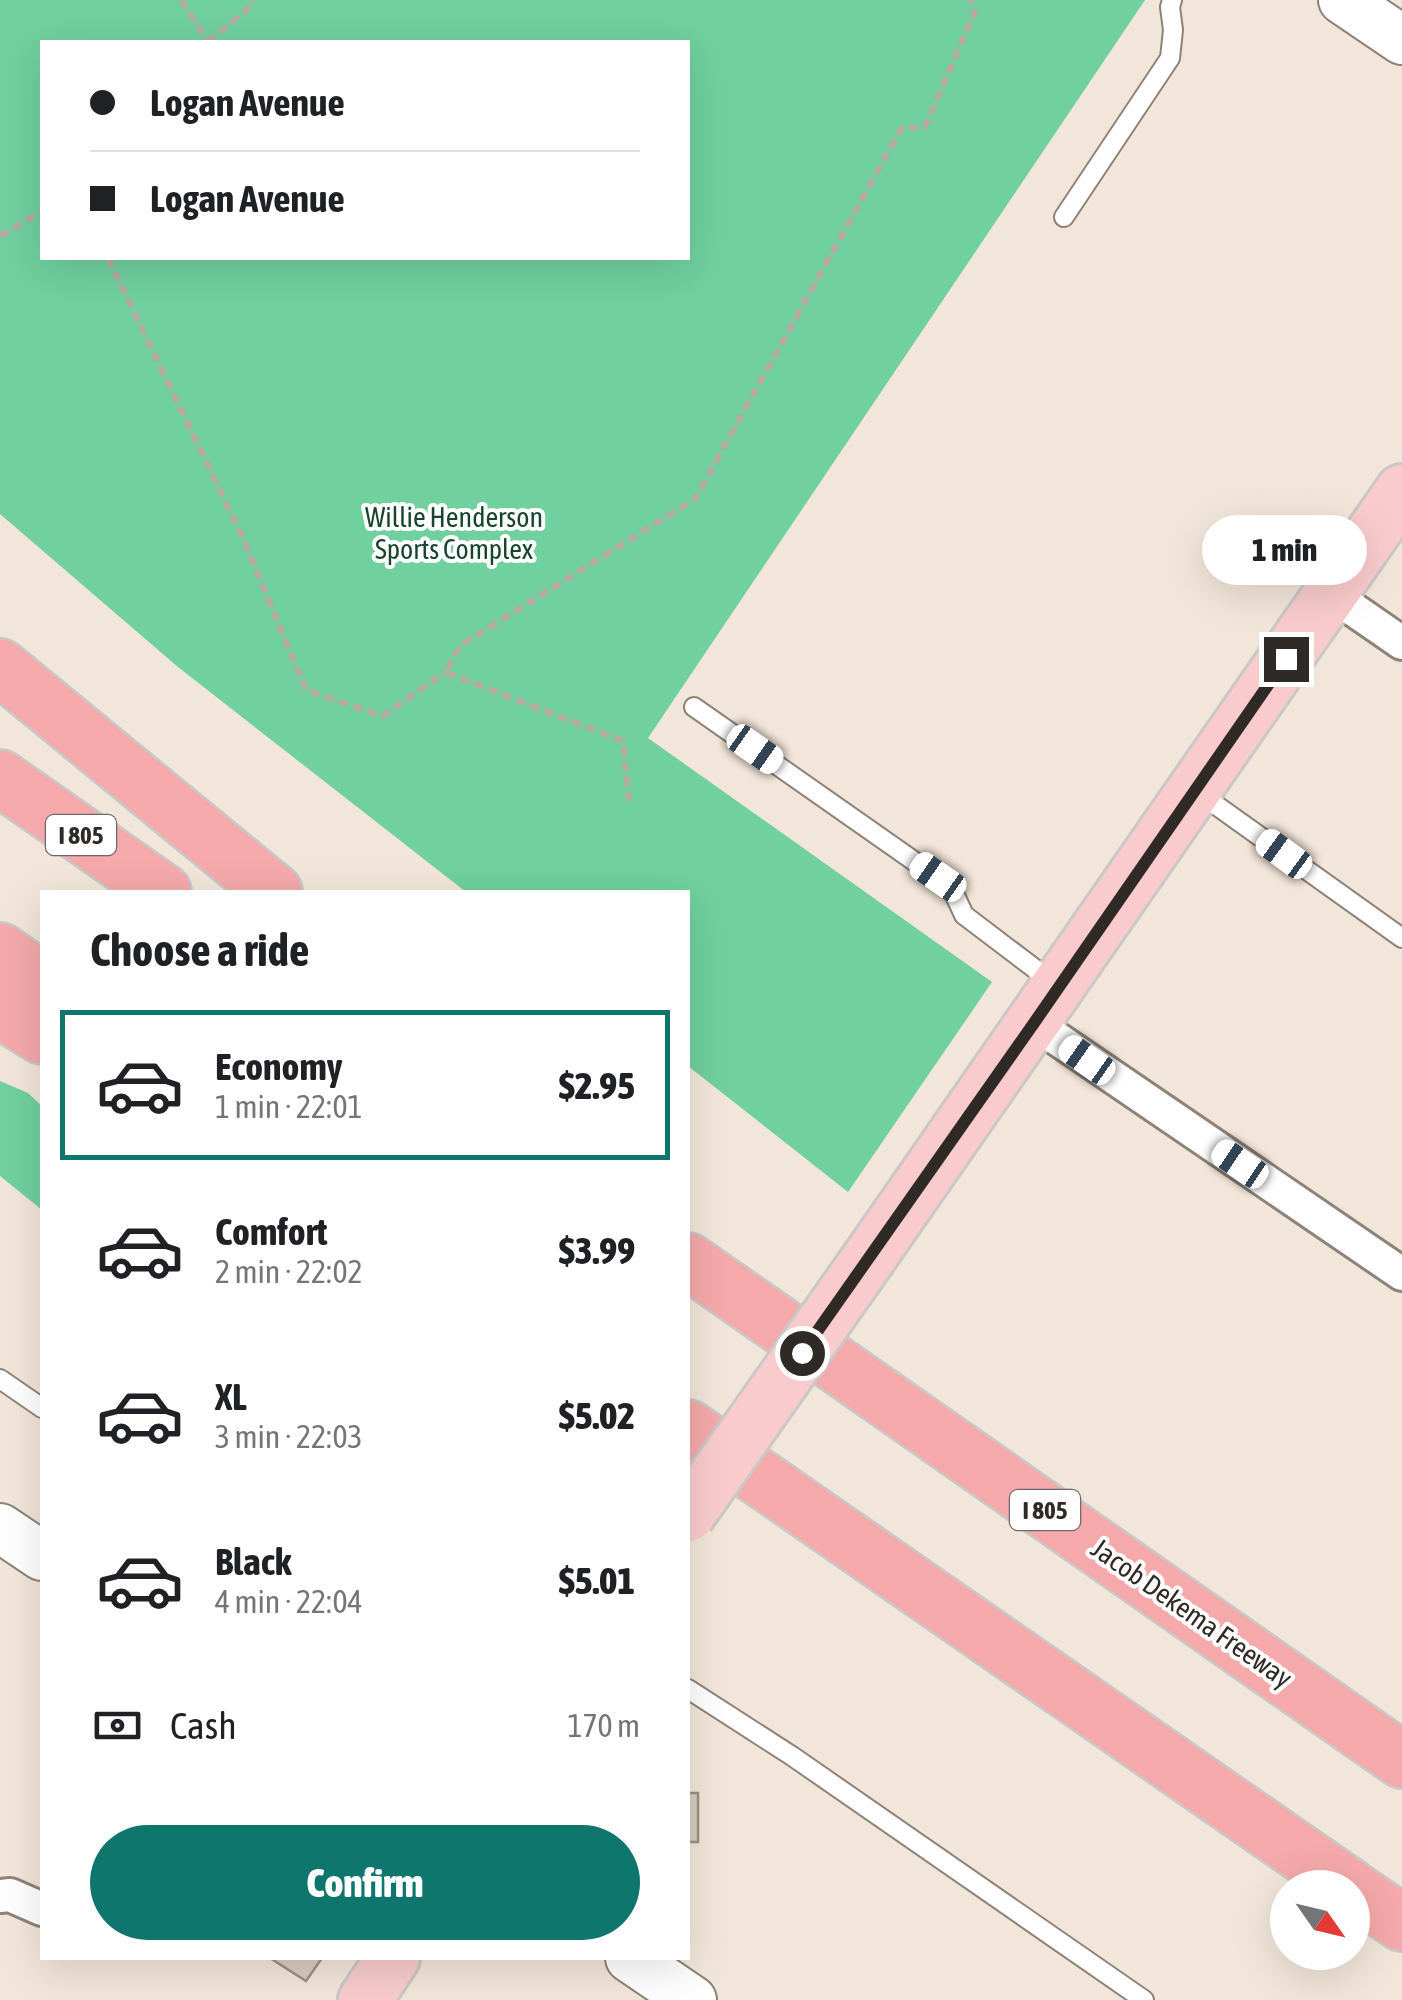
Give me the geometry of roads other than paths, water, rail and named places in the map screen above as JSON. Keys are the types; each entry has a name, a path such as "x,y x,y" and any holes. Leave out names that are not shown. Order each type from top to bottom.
{"highway":[{"path":"0,667 272,890"},
{"name":"I 805","path":"0,778 160,890"},
{"path":"0,950 40,979"},
{"path":"0,1010 40,1035"},
{"name":"Jacob Dekema Freeway","path":"690,1262 1402,1760"},
{"path":"690,1429 1326,1870"},
{"path":"1370,1901 1402,1923"}],"main road":[{"path":"1343,0 1402,40"},
{"path":"690,1512 1402,491"},
{"path":"0,1528 40,1555"},
{"path":"365,2000 392,1960"},
{"path":"633,1960 692,2000"}],"street":[{"path":"1331,594 1402,643"},
{"path":"1046,1005 1402,1274"},
{"path":"0,1896 10,1895 40,1908"}],"lane":[{"path":"1064,217 1170,58 1174,30 1172,0"},
{"path":"694,707 951,887 964,915 1046,1005"},
{"path":"1195,790 1402,938"},
{"path":"0,1380 40,1407"},
{"path":"690,1690 792,1756 1144,2000"}],"park label":[{"name":"Willie Henderson Sports Complex","path":"454,533"}]}
